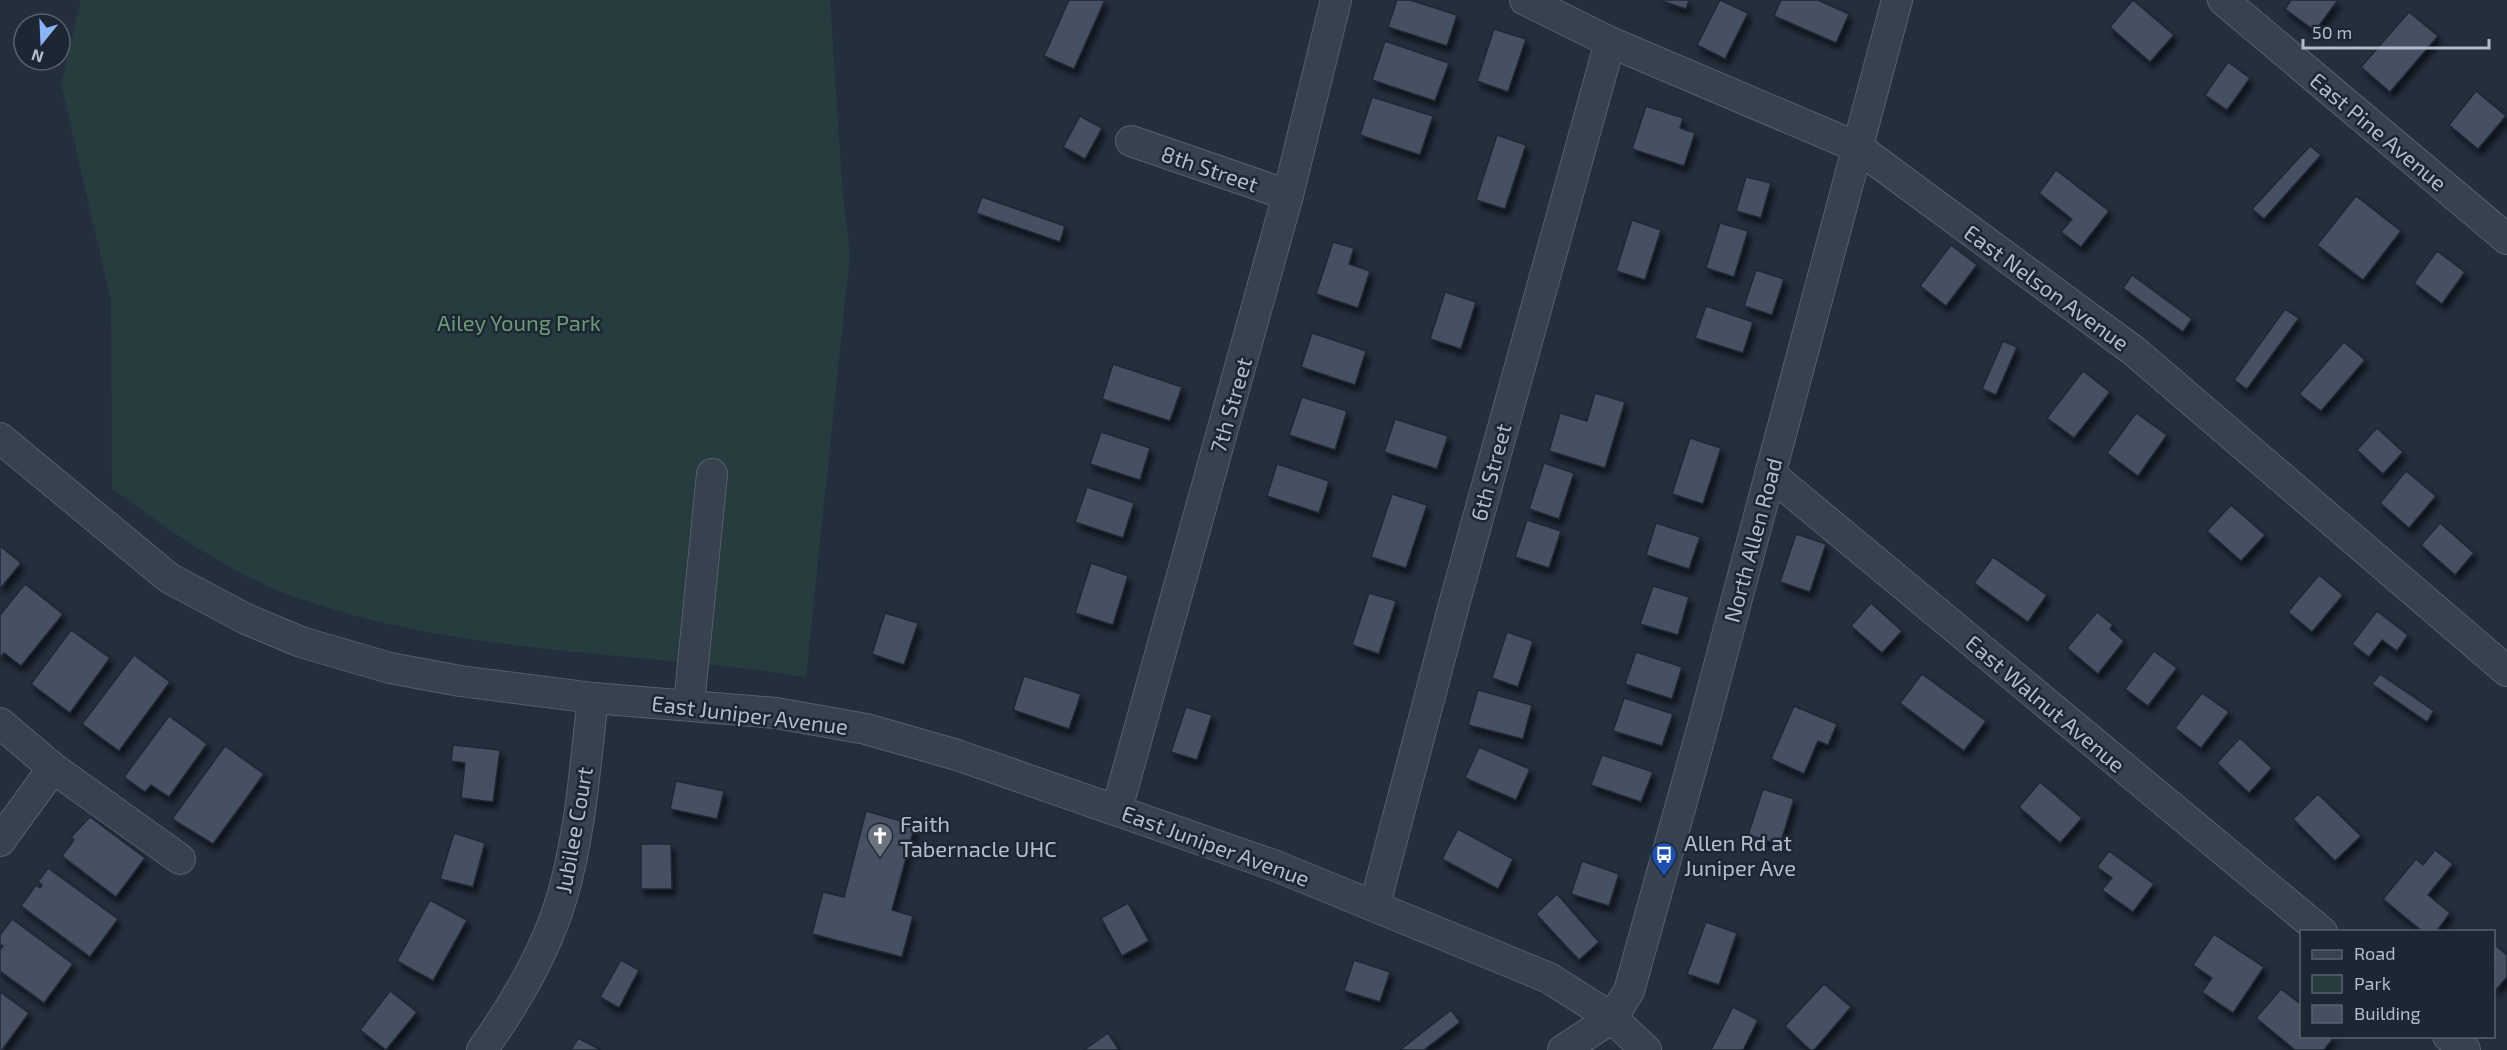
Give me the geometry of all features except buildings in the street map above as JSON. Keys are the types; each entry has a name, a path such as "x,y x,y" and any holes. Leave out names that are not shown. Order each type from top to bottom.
{"street":[{"name":"7th Street","path":"1117,809 1288,195 1336,0"},
{"name":"East Nelson Avenue","path":"1525,0 1610,42 1857,147 2134,351 2507,671"},
{"name":"North Allen Road","path":"1563,1050 1612,1018 1629,991 1897,0"},
{"name":"East Pine Avenue","path":"2223,0 2507,238"},
{"name":"6th Street","path":"1375,904 1455,601 1610,42"},
{"name":"8th Street","path":"1131,141 1288,195"},
{"name":"East Juniper Avenue","path":"0,438 160,571 246,619 301,642 390,668 460,681 593,698 689,704 776,713 866,729 957,755 1117,809 1375,904 1549,978 1612,1018 1646,1050"},
{"path":"689,704 712,474"},
{"name":"East Walnut Avenue","path":"1770,474 2320,930"},
{"name":"Jubilee Court","path":"482,1050 523,986 548,937 562,898 576,836 593,698"},
{"path":"0,723 53,768 180,859"},
{"path":"0,841 53,768"},
{"path":"2450,1038 2465,1050"}],"green space":[{"name":"Ailey Young Park","path":"81,0 830,0 842,182 850,255 806,677 490,642 427,632 365,618 304,600 254,579 205,553 115,491 112,488 111,301 61,84 64,72 72,72 72,38"}],"place":[{"name":"Faith Tabernacle UHC","path":"880,859"},
{"name":"Allen Rd at Juniper Ave","path":"1664,878"}]}
